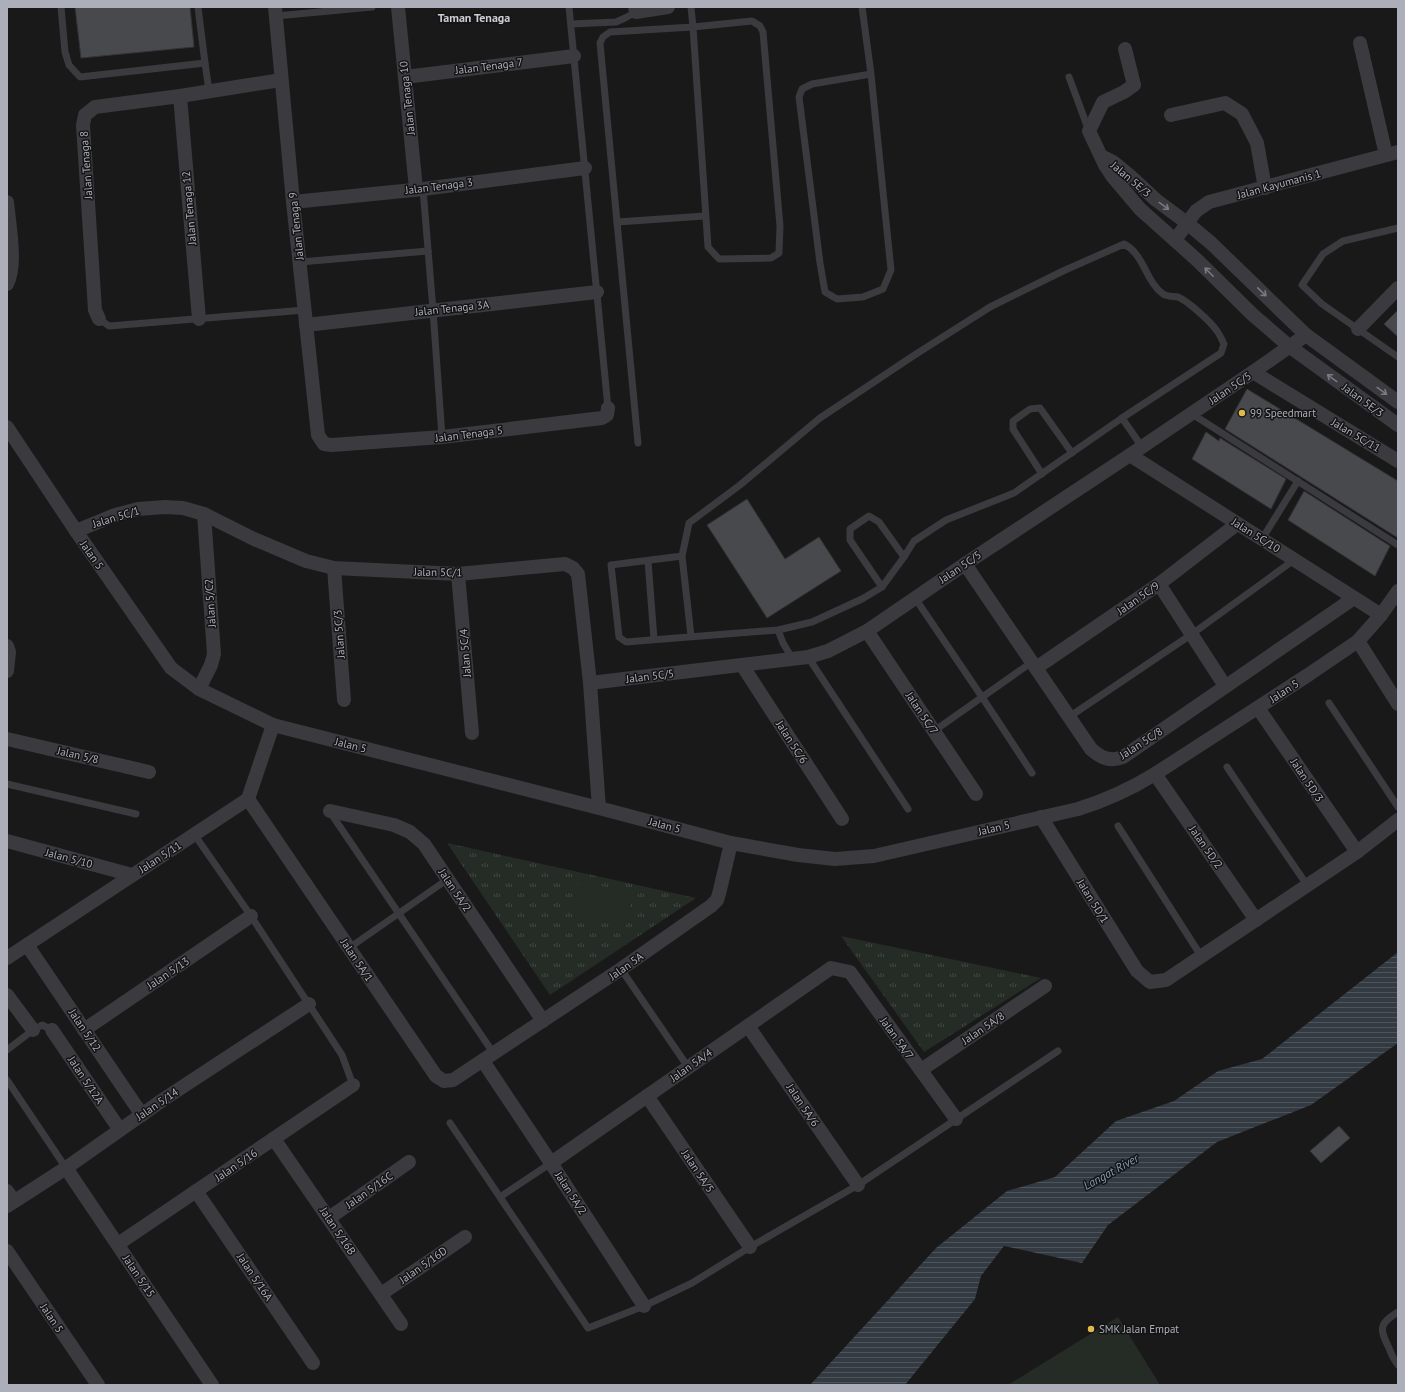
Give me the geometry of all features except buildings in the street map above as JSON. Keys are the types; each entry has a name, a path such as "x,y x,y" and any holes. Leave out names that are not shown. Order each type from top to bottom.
{"street":[{"name":"Jalan Tenaga 10","path":"398,7 419,189"},
{"path":"636,9 668,7"},
{"name":"Jalan Tenaga 9","path":"275,12 293,202 318,435 324,444"},
{"path":"1360,43 1392,153"},
{"path":"1101,156 1089,130 1103,102 1124,92 1134,85 1126,49"},
{"name":"Jalan Tenaga 7","path":"405,77 574,56"},
{"name":"Jalan Tenaga 8","path":"100,320 95,310 83,125 84,115 95,107 180,96 281,80"},
{"name":"Jalan Tenaga 12","path":"180,96 199,319"},
{"path":"1171,115 1225,103 1242,114 1257,143 1265,188"},
{"name":"Jalan Kayumanis 1","path":"1175,240 1196,211 1209,202 1392,153"},
{"name":"Jalan 5E/3","path":"1101,156 1113,162 1156,200 1211,243 1306,335 1398,402"},
{"name":"Jalan 5E/3","path":"1101,156 1105,165 1140,209 1197,260 1253,315 1289,346 1398,425"},
{"name":"Jalan Tenaga 3","path":"293,202 419,189 585,168"},
{"path":"7,202 12,250 11,277 7,284"},
{"path":"1358,329 1398,288"},
{"name":"Jalan Tenaga 3A","path":"306,325 597,292"},
{"path":"1289,346 1306,335"},
{"name":"Jalan 5C/5","path":"590,684 808,657 828,651 867,631 965,564 1192,414 1289,346"},
{"name":"Jalan 5C/11","path":"1253,372 1398,461"},
{"name":"Jalan Tenaga 5","path":"324,444 332,445 442,437 602,418 607,414 608,408"},
{"name":"Jalan 5","path":"7,427 76,531 171,668 199,689 272,725 731,842 798,855 835,859 874,856 1101,802 1130,789 1155,774 1258,708 1358,641 1381,615 1398,591"},
{"name":"Jalan 5C/10","path":"1136,451 1237,524 1381,615"},
{"name":"Jalan 5C/1","path":"76,531 115,516 138,510 165,506 183,508 204,514 254,539 306,560 334,568 458,574 565,564 573,568 578,574 590,684 599,808"},
{"name":"Jalan 5/C2","path":"199,689 212,665 214,654 204,514"},
{"name":"Jalan 5C/9","path":"1034,665 1158,584 1237,524"},
{"name":"Jalan 5C/8","path":"965,564 1091,748 1098,755 1106,759 1114,760 1123,757 1354,598"},
{"name":"Jalan 5C/3","path":"334,568 344,700"},
{"name":"Jalan 5C/4","path":"458,574 472,733"},
{"path":"1158,584 1226,686"},
{"name":"Jalan 5C/7","path":"867,631 976,794"},
{"path":"1358,641 1398,704"},
{"path":"7,646 9,652 7,671"},
{"name":"Jalan 5C/6","path":"742,665 842,819"},
{"name":"Jalan 5D/3","path":"1258,708 1356,852"},
{"path":"248,799 272,725"},
{"name":"Jalan 5/8","path":"7,739 149,772"},
{"name":"Jalan 5D/2","path":"1155,774 1256,920"},
{"name":"Jalan 5/11","path":"7,958 132,874 248,799"},
{"name":"Jalan 5A/1","path":"248,799 436,1076 444,1081 453,1080 488,1057"},
{"name":"Jalan 5A/2","path":"330,811 394,824 410,832 424,844 543,1021"},
{"name":"Jalan 5D/1","path":"1041,817 1137,971 1150,982 1166,980 1201,956"},
{"path":"1201,956 1356,852 1398,820"},
{"name":"Jalan 5/10","path":"7,840 132,874"},
{"name":"Jalan 5A","path":"488,1057 621,969 711,906 717,900 731,842"},
{"name":"Jalan 5/13","path":"84,1030 251,916"},
{"name":"Jalan 5/12","path":"27,945 142,1115"},
{"name":"Jalan 5A/4","path":"551,1162 831,968"},
{"name":"Jalan 5A/7","path":"831,968 850,972 956,1119"},
{"name":"Jalan 5A/8","path":"921,1070 1046,986"},
{"path":"7,994 32,1030"},
{"name":"Jalan 5/14","path":"9,1199 66,1168 142,1115 308,1004"},
{"name":"Jalan 5A/6","path":"748,1026 858,1185"},
{"name":"Jalan 5/12A","path":"52,1030 120,1130"},
{"name":"Jalan 5A/2","path":"488,1057 551,1162 644,1306"},
{"name":"Jalan 5/16","path":"118,1244 353,1085"},
{"name":"Jalan 5A/5","path":"647,1096 750,1247"},
{"name":"Jalan 5/16B","path":"274,1138 401,1324"},
{"name":"Jalan 5/16C","path":"329,1218 409,1162"},
{"name":"Jalan 5/15","path":"66,1168 212,1385"},
{"name":"Jalan 5/16A","path":"196,1192 313,1363"},
{"name":"Jalan 5/16D","path":"381,1294 464,1236"},
{"name":"Jalan 5","path":"7,1251 98,1385"}],"lane":[{"path":"61,7 65,52 69,66 80,77 205,63"},
{"path":"198,7 209,91"},
{"path":"275,12 372,7"},
{"path":"569,7 608,408"},
{"path":"638,443 600,44 603,37 610,32 693,27 752,21 760,26 763,32 780,226 779,253 771,258 718,259 708,247 705,216 693,27 691,7"},
{"path":"862,7 871,74 891,270 883,289 863,297 837,299 825,292 799,97 802,89 812,84 871,74"},
{"path":"571,24 616,22 625,18 636,9"},
{"path":"1069,77 1089,130"},
{"path":"419,189 428,251 442,437"},
{"path":"617,222 705,216"},
{"path":"1398,228 1343,241 1323,254 1302,285 1322,304 1398,357"},
{"path":"682,556 611,565 619,637 626,642 778,630 812,622 862,599 882,586 914,541 946,520 1014,493 1122,418 1221,353 1224,344 1217,330 1192,306 1178,297 1164,295 1155,286 1143,265 1130,248 1124,244 1063,271 990,307 820,418 740,485 690,523 682,556 691,636"},
{"path":"300,262 428,251"},
{"path":"100,320 109,326 305,310"},
{"path":"1042,474 1013,429 1014,421 1030,408 1040,408 1072,453"},
{"path":"1192,414 1398,545"},
{"path":"1122,418 1136,451"},
{"path":"1262,539 1298,481"},
{"path":"882,586 850,540 850,529 869,516 879,522 904,557"},
{"path":"648,560 654,639"},
{"path":"1070,717 1192,634 1294,560"},
{"path":"915,598 1032,773"},
{"path":"778,630 787,659"},
{"path":"808,657 908,808"},
{"path":"934,731 982,697 1034,665"},
{"path":"1329,703 1398,807"},
{"path":"1227,767 1256,812 1307,885"},
{"path":"7,784 136,814"},
{"path":"330,811 399,914 488,1057"},
{"path":"1118,826 1201,956"},
{"path":"194,834 251,916 342,1055 353,1085"},
{"path":"349,948 448,879"},
{"path":"621,969 688,1067"},
{"path":"7,1050 32,1030 42,1025 52,1030"},
{"path":"450,1123 588,1328 644,1306 692,1283 750,1247 858,1185 1058,1051"},
{"path":"7,1080 66,1168"},
{"path":"500,1197 551,1162"},
{"path":"1398,1312 1387,1319 1382,1328 1382,1335 1398,1365"}],"green space":[{"path":"447,843 696,898 550,995"},
{"path":"579,881 633,893 626,926 572,914"},
{"path":"841,936 1041,978 924,1052"},
{"path":"1118,1317 1160,1385 1008,1385"}],"water":[{"name":"Langat River","path":"1398,952 1398,1043 1311,1105 1217,1142 1108,1225 1082,1263 1004,1246 981,1276 975,1299 905,1385 810,1385 936,1248 1007,1191 1055,1177 1116,1121 1174,1101 1218,1071 1262,1059"}],"place":[{"name":"99 Speedmart","path":"1242,413"},
{"name":"SMK Jalan Empat","path":"1091,1329"}],"district":[{"name":"Taman Tenaga","path":"474,18"}]}
